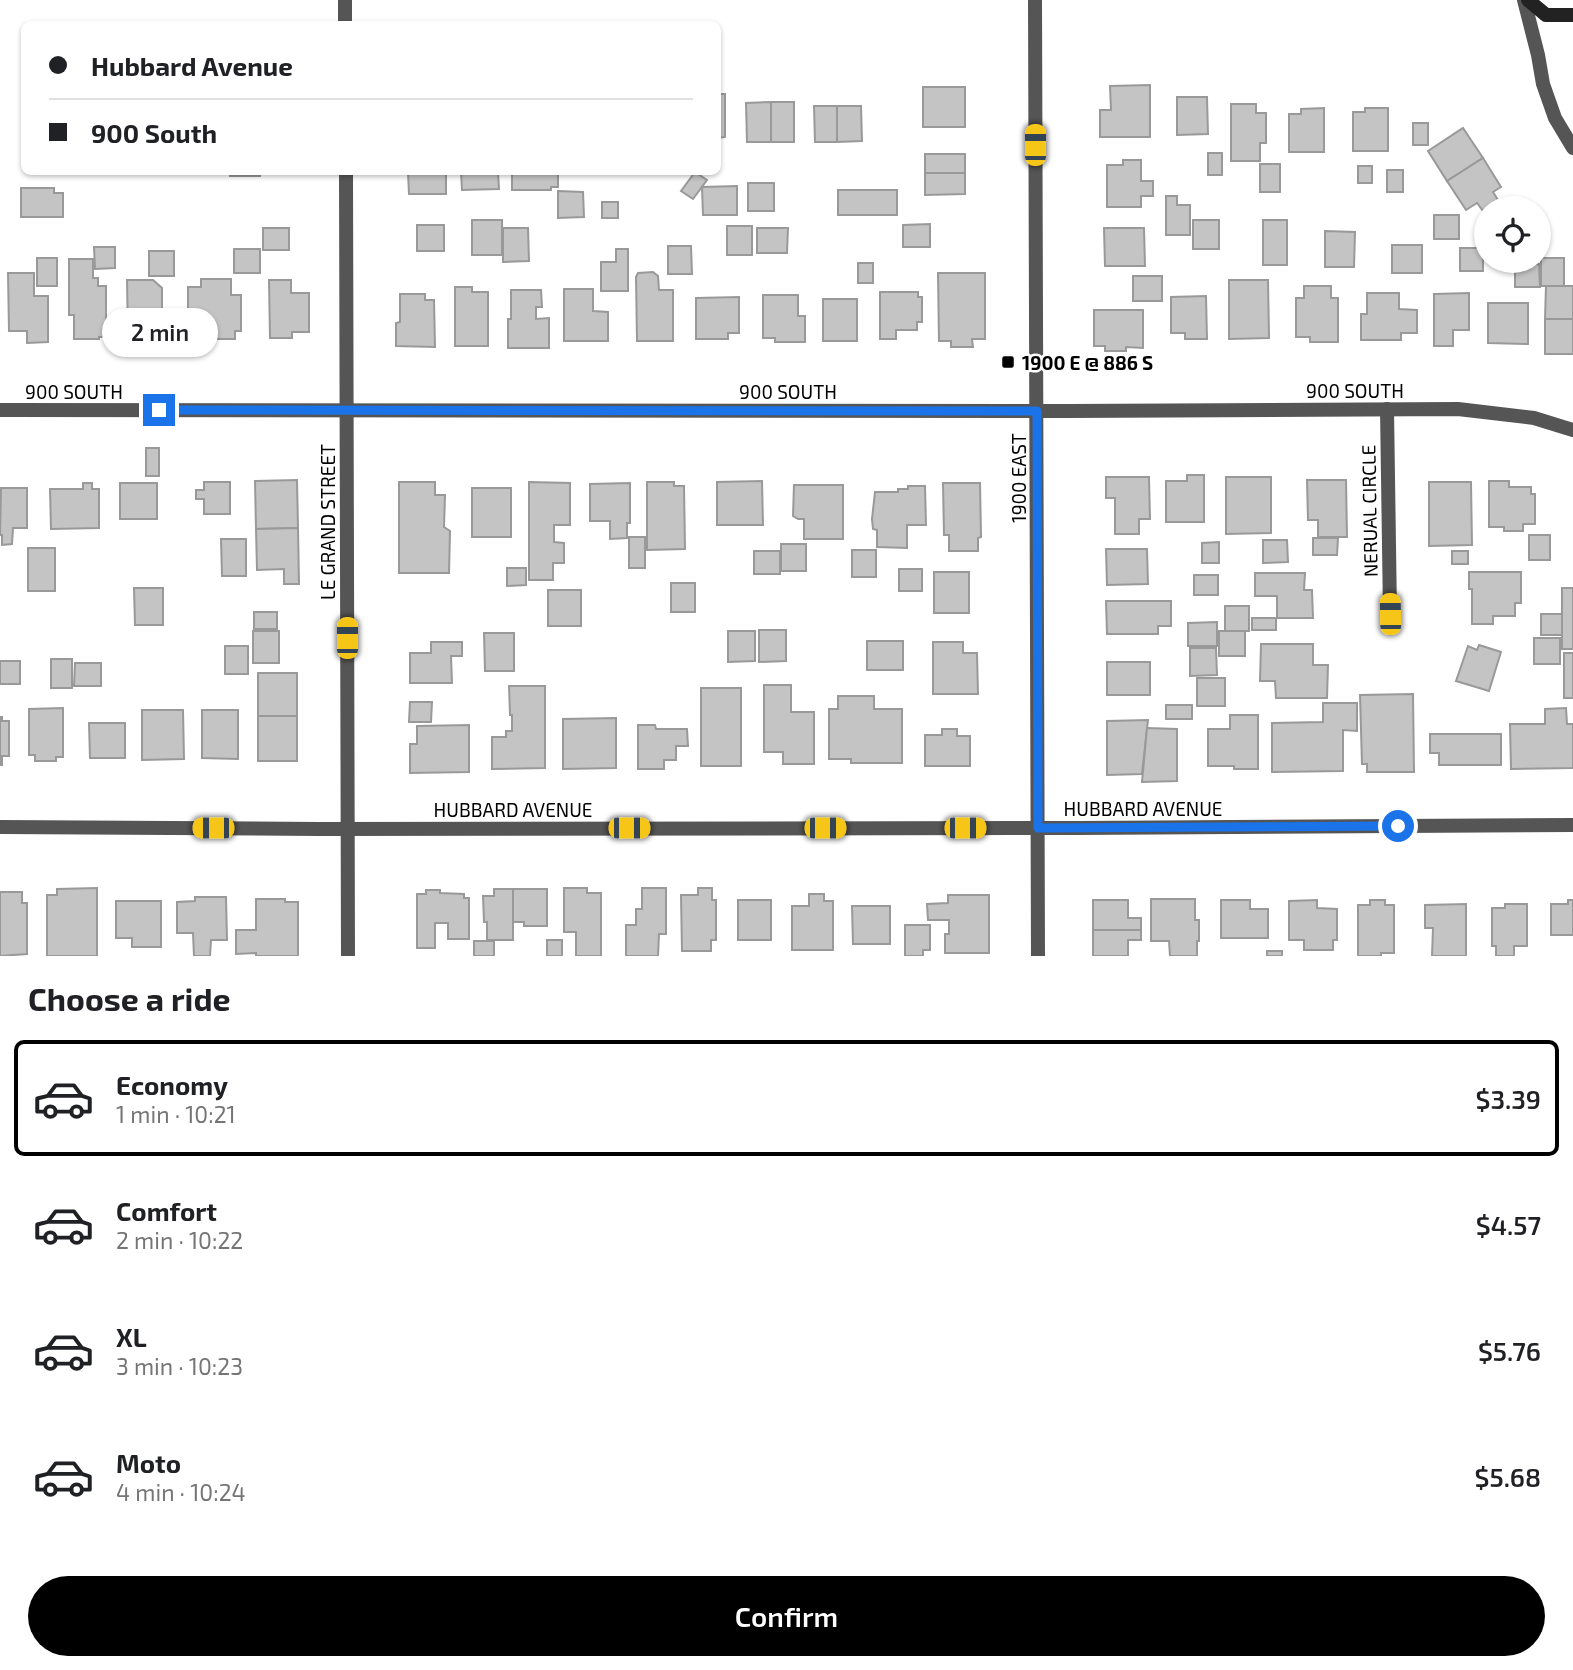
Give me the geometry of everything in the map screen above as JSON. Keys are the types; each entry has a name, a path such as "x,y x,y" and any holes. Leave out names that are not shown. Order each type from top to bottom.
{"main road":[{"path":"1526,0 1546,15 1573,15"}],"street":[{"path":"345,0 345,21"},
{"name":"1900 EAST","path":"1035,0 1038,956"},
{"path":"1526,0 1543,85 1555,118 1573,148"},
{"name":"LE GRAND STREET","path":"346,175 348,956"},
{"name":"NERUAL CIRCLE","path":"1387,409 1390,614"},
{"name":"900 SOUTH","path":"0,410 1458,409 1534,418 1573,430"},
{"name":"HUBBARD AVENUE","path":"0,827 347,829 1573,825"}],"building":[{"path":"1150,85 1150,137 1100,137 1100,110 1111,110 1110,86"},
{"path":"923,87 965,87 965,127 923,127"},
{"path":"721,94 725,94 725,137 721,138"},
{"path":"1177,97 1207,97 1208,134 1177,135"},
{"path":"771,102 794,102 794,142 771,142"},
{"path":"771,102 771,142 747,142 746,103"},
{"path":"1231,104 1256,104 1256,113 1266,113 1266,143 1260,143 1260,161 1231,161"},
{"path":"814,106 837,106 837,142 815,142"},
{"path":"837,106 861,106 862,141 837,142"},
{"path":"1324,108 1324,152 1289,152 1289,114 1301,114 1301,109"},
{"path":"1365,108 1388,108 1388,151 1353,151 1353,112 1365,112"},
{"path":"1413,123 1428,123 1428,145 1413,145"},
{"path":"1463,128 1483,158 1447,181 1428,151"},
{"path":"1208,153 1222,153 1222,175 1208,175"},
{"path":"925,154 965,154 965,173 925,173"},
{"path":"1483,158 1501,187 1493,192 1496,196 1474,196 1474,205 1466,210 1447,181"},
{"path":"1123,160 1141,160 1141,181 1153,181 1153,196 1141,196 1141,207 1107,207 1107,165 1123,165"},
{"path":"1260,164 1280,164 1280,192 1260,192"},
{"path":"1358,166 1372,166 1372,183 1358,183"},
{"path":"1387,170 1403,170 1403,192 1387,192"},
{"path":"925,173 965,173 965,194 925,195"},
{"path":"408,175 446,175 446,194 409,194"},
{"path":"461,175 498,175 499,189 462,190"},
{"path":"512,175 558,175 558,187 551,187 551,190 512,190"},
{"path":"693,175 700,175 707,180 693,199 681,191"},
{"path":"748,183 774,183 774,211 748,211"},
{"path":"737,186 737,215 703,215 702,187"},
{"path":"21,188 54,188 54,193 63,193 63,217 21,217"},
{"path":"838,190 897,190 897,215 838,215"},
{"path":"558,191 583,192 584,217 558,218"},
{"path":"1166,196 1177,196 1177,205 1190,205 1190,235 1166,235"},
{"path":"602,202 618,202 618,218 602,218"},
{"path":"1434,215 1459,215 1459,239 1434,239"},
{"path":"472,220 502,220 502,255 472,255"},
{"path":"1193,220 1219,220 1219,249 1193,249"},
{"path":"1263,220 1287,220 1287,265 1263,265"},
{"path":"930,224 930,247 903,247 903,225"},
{"path":"417,225 444,225 444,251 417,251"},
{"path":"727,226 752,226 752,255 727,255"},
{"path":"263,228 289,228 289,250 263,250"},
{"path":"503,228 528,228 529,261 503,262"},
{"path":"757,228 788,228 787,253 757,253"},
{"path":"1104,228 1144,228 1145,266 1105,266"},
{"path":"1325,231 1355,232 1354,267 1325,267"},
{"path":"1392,245 1422,245 1422,273 1392,273"},
{"path":"668,246 691,246 692,274 668,274"},
{"path":"94,247 115,247 115,268 95,269"},
{"path":"1460,248 1474,248 1474,271 1460,271"},
{"path":"234,249 260,249 260,273 234,273"},
{"path":"616,249 628,249 628,291 601,291 601,262 616,262"},
{"path":"149,251 174,251 174,276 149,276"},
{"path":"37,258 57,258 57,286 37,286"},
{"path":"1551,258 1564,258 1564,286 1541,286 1541,273 1551,273"},
{"path":"69,259 93,259 93,278 98,278 98,286 106,286 106,337 74,339 74,315 69,315"},
{"path":"858,263 873,263 873,283 858,283"},
{"path":"653,272 658,276 659,290 673,290 673,341 637,341 636,277 638,273"},
{"path":"8,273 34,273 34,296 48,296 48,342 27,343 27,331 9,331"},
{"path":"938,273 985,273 985,339 972,339 973,347 951,347 951,341 939,341"},
{"path":"1515,273 1539,273 1540,287 1515,287"},
{"path":"1133,276 1162,276 1162,301 1133,301"},
{"path":"201,279 231,279 231,295 241,295 241,331 235,331 235,339 201,339 201,331 188,331 188,287 201,287"},
{"path":"127,280 153,280 162,288 162,347 143,347 143,336 128,336"},
{"path":"269,280 291,280 291,293 309,293 309,332 292,332 292,338 270,338"},
{"path":"1229,280 1268,280 1269,338 1229,339"},
{"path":"1304,286 1331,286 1331,298 1338,298 1338,342 1310,342 1310,337 1296,337 1296,298 1304,298"},
{"path":"1546,286 1573,286 1573,319 1545,319"},
{"path":"455,287 472,287 472,292 488,292 488,346 455,346"},
{"path":"564,289 593,289 593,311 608,312 608,341 564,341"},
{"path":"511,290 541,290 542,307 536,307 536,319 549,318 549,348 508,348"},
{"path":"880,292 918,292 918,297 922,297 922,322 917,322 917,330 896,330 896,339 880,339"},
{"path":"1367,293 1399,293 1399,309 1417,310 1417,333 1401,333 1401,340 1361,340 1361,314 1367,314"},
{"path":"1469,293 1469,330 1453,330 1453,346 1434,346 1434,294"},
{"path":"400,294 425,294 425,300 434,300 435,347 396,346 396,323 400,322"},
{"path":"763,295 798,295 798,316 805,316 805,342 775,342 775,338 763,338"},
{"path":"1206,296 1207,339 1185,339 1185,333 1171,333 1171,297"},
{"path":"739,297 739,333 728,333 728,339 696,339 696,298"},
{"path":"823,299 857,299 857,341 823,341"},
{"path":"1488,303 1528,303 1528,344 1488,343"},
{"path":"1094,310 1143,310 1143,348 1126,347 1126,351 1105,351 1105,346 1094,346"},
{"path":"1545,319 1573,319 1573,354 1545,354"},
{"path":"146,448 159,448 159,476 146,476"},
{"path":"1187,475 1204,475 1204,522 1166,522 1166,481 1187,481"},
{"path":"1106,477 1149,477 1150,519 1139,519 1139,534 1115,534 1115,498 1106,498"},
{"path":"1226,477 1271,477 1271,533 1226,534"},
{"path":"297,480 298,528 256,529 255,481"},
{"path":"1307,480 1346,480 1347,537 1318,537 1318,520 1308,520"},
{"path":"762,481 763,525 717,525 717,482"},
{"path":"1489,481 1509,481 1509,487 1531,487 1531,494 1535,494 1535,524 1523,524 1523,531 1504,531 1504,527 1489,527"},
{"path":"204,482 230,482 230,514 204,514 204,499 196,499 196,490 204,490"},
{"path":"399,482 435,482 435,495 445,495 444,527 450,531 449,573 399,573"},
{"path":"529,482 570,483 570,525 554,525 554,542 564,543 564,563 553,563 553,580 529,580"},
{"path":"647,482 674,482 674,486 684,486 685,549 647,550"},
{"path":"1429,482 1471,482 1472,545 1429,546"},
{"path":"83,483 92,483 92,489 99,489 99,528 51,529 50,489 83,489"},
{"path":"120,483 157,483 157,519 120,519"},
{"path":"630,483 630,523 627,523 627,538 610,539 610,521 590,521 590,484"},
{"path":"943,483 980,483 981,537 978,538 978,551 949,551 949,535 944,535"},
{"path":"794,485 843,485 843,539 804,539 804,519 793,516"},
{"path":"908,486 925,486 926,525 907,525 907,548 877,547 877,530 873,529 872,519 875,492 898,492 898,489 908,489"},
{"path":"1,488 27,488 27,528 13,528 12,544 2,545 0,535"},
{"path":"472,488 511,488 511,537 472,537"},
{"path":"298,528 299,584 284,584 284,569 257,570 256,529"},
{"path":"1529,535 1550,535 1550,560 1529,560"},
{"path":"629,537 645,537 645,568 629,568"},
{"path":"1313,538 1338,538 1337,555 1313,555"},
{"path":"221,539 246,539 246,576 222,576"},
{"path":"1263,540 1287,540 1288,562 1263,563"},
{"path":"1219,542 1219,563 1202,563 1202,543"},
{"path":"781,544 806,544 806,571 781,571"},
{"path":"28,548 55,548 55,591 28,591"},
{"path":"1106,549 1147,549 1148,584 1107,585"},
{"path":"852,550 876,550 876,577 852,577"},
{"path":"754,551 780,551 780,574 754,574"},
{"path":"1452,551 1468,551 1468,564 1452,564"},
{"path":"507,568 526,568 526,585 507,586"},
{"path":"899,569 922,569 922,591 899,591"},
{"path":"934,572 969,572 969,613 934,613"},
{"path":"1469,572 1521,572 1521,603 1515,603 1515,616 1493,616 1493,624 1472,624"},
{"path":"1255,573 1305,573 1304,590 1312,590 1313,618 1277,618 1277,596 1255,596"},
{"path":"1194,575 1218,575 1218,595 1194,595"},
{"path":"671,583 695,583 695,612 671,612"},
{"path":"134,588 163,588 163,625 135,625"},
{"path":"1562,588 1573,588 1573,649 1562,649"},
{"path":"548,590 581,590 581,626 548,626"},
{"path":"1106,601 1171,601 1171,626 1158,626 1158,634 1107,634"},
{"path":"1225,606 1249,606 1249,631 1225,631"},
{"path":"254,612 277,612 277,629 254,629"},
{"path":"1541,614 1562,614 1562,635 1541,635"},
{"path":"1252,618 1276,618 1276,630 1252,630"},
{"path":"1217,622 1217,646 1188,646 1188,623"},
{"path":"759,630 786,630 786,661 759,662"},
{"path":"253,631 279,631 279,663 253,663"},
{"path":"728,631 755,631 755,661 728,662"},
{"path":"1219,631 1245,631 1245,656 1219,656"},
{"path":"484,633 514,633 514,671 485,671"},
{"path":"1534,638 1560,638 1560,664 1534,664"},
{"path":"867,641 903,641 903,670 867,670"},
{"path":"431,642 462,642 462,656 451,656 452,683 410,683 410,653 431,653"},
{"path":"933,642 963,642 963,653 977,653 978,694 933,694"},
{"path":"1261,644 1313,644 1313,665 1328,665 1327,698 1276,698 1275,681 1260,681"},
{"path":"1479,645 1501,652 1489,691 1456,681 1468,646 1477,650"},
{"path":"225,646 248,646 248,674 225,674"},
{"path":"1190,648 1216,648 1217,675 1190,676"},
{"path":"1564,653 1573,653 1573,698 1564,698"},
{"path":"51,659 72,659 72,688 51,688"},
{"path":"0,661 20,661 20,684 0,684"},
{"path":"1107,662 1150,662 1150,695 1107,695"},
{"path":"75,663 101,663 101,686 74,686"},
{"path":"258,673 297,673 297,716 258,716"},
{"path":"1197,678 1225,678 1225,706 1197,706"},
{"path":"764,685 791,685 791,712 814,712 814,764 783,764 783,752 764,752"},
{"path":"509,686 545,686 545,768 492,769 492,737 506,737 506,731 512,731"},
{"path":"701,688 741,688 741,766 701,766"},
{"path":"1413,694 1414,772 1367,772 1367,764 1362,764 1360,695"},
{"path":"838,696 874,696 874,709 902,709 902,763 851,763 851,759 829,759 829,709 838,709"},
{"path":"410,702 432,702 431,722 409,722"},
{"path":"1323,703 1357,703 1357,731 1343,730 1343,771 1272,772 1272,723 1323,722"},
{"path":"1166,705 1192,705 1192,719 1166,719"},
{"path":"63,708 63,757 56,757 56,761 35,761 35,755 29,755 29,709"},
{"path":"1566,708 1567,724 1573,724 1573,768 1511,769 1510,724 1545,724 1545,709"},
{"path":"142,710 183,710 184,759 142,760"},
{"path":"202,710 238,710 238,759 202,758"},
{"path":"1230,715 1258,715 1258,769 1208,766 1208,729 1230,729"},
{"path":"258,716 297,716 297,761 258,761"},
{"path":"0,717 2,721 9,721 9,756 2,756 2,765 0,765"},
{"path":"616,718 616,768 563,769 563,719"},
{"path":"1148,720 1142,774 1107,775 1107,721"},
{"path":"89,723 125,723 125,758 90,758"},
{"path":"469,725 469,772 410,773 410,744 417,744 417,726"},
{"path":"638,725 655,725 656,729 687,729 688,746 676,746 676,760 664,760 664,769 638,769"},
{"path":"1147,728 1177,729 1177,781 1142,782"},
{"path":"942,729 957,729 957,736 970,736 970,766 925,766 925,735 942,735"},
{"path":"1430,734 1501,734 1501,765 1439,765 1439,753 1430,753"},
{"path":"97,888 97,956 47,956 47,895 57,895 57,889"},
{"path":"564,888 587,888 587,893 601,893 601,956 576,956 576,932 564,932"},
{"path":"642,888 666,888 666,934 659,934 658,956 626,956 626,925 636,925 636,909 642,909"},
{"path":"698,888 712,888 712,900 716,900 716,940 711,940 711,951 682,951 681,895 698,895"},
{"path":"494,889 513,889 513,940 487,940 483,896 494,896"},
{"path":"513,889 547,889 547,926 524,926 524,922 513,922"},
{"path":"426,890 464,894 464,898 469,898 469,939 448,939 448,923 435,923 435,948 417,948 417,894 426,894"},
{"path":"0,892 22,892 22,903 27,903 27,954 0,956"},
{"path":"809,894 824,894 824,901 833,901 833,950 792,950 792,906 809,906"},
{"path":"948,895 989,895 989,953 945,953 945,934 949,934 949,920 928,920 927,904 948,903"},
{"path":"195,897 226,897 227,940 211,940 210,956 194,956 193,933 177,933 177,902 195,901"},
{"path":"256,899 298,902 298,956 236,954 236,930 256,930"},
{"path":"1151,899 1195,899 1195,920 1199,920 1197,956 1170,956 1169,941 1151,941"},
{"path":"738,900 771,900 771,940 738,940"},
{"path":"1093,900 1128,900 1128,918 1141,918 1141,930 1093,930"},
{"path":"1221,900 1250,900 1250,909 1268,909 1268,938 1221,938"},
{"path":"1317,900 1317,908 1337,909 1337,940 1333,940 1333,950 1304,950 1304,940 1289,940 1289,901"},
{"path":"1370,900 1385,900 1385,905 1394,905 1394,953 1358,956 1358,905 1370,905"},
{"path":"1568,900 1573,900 1573,935 1551,935 1551,904 1568,904"},
{"path":"116,901 161,901 161,947 132,947 132,938 116,938"},
{"path":"1466,904 1466,956 1432,956 1433,928 1425,928 1425,905"},
{"path":"1505,904 1527,904 1527,946 1514,946 1514,956 1496,956 1496,946 1492,946 1492,908 1505,908"},
{"path":"852,906 890,906 890,944 853,944"},
{"path":"905,925 930,925 930,950 923,950 923,956 905,956"},
{"path":"1093,930 1141,930 1141,940 1128,940 1128,956 1093,956"},
{"path":"547,940 562,940 562,956 547,956"},
{"path":"474,941 494,941 494,956 474,956"},
{"path":"1267,951 1282,951 1282,956 1267,956"}],"place":[{"name":"1900 E @ 886 S","path":"1008,362"}],"route":[{"path":"159,410 1037,411 1038,828 1398,826"}]}
